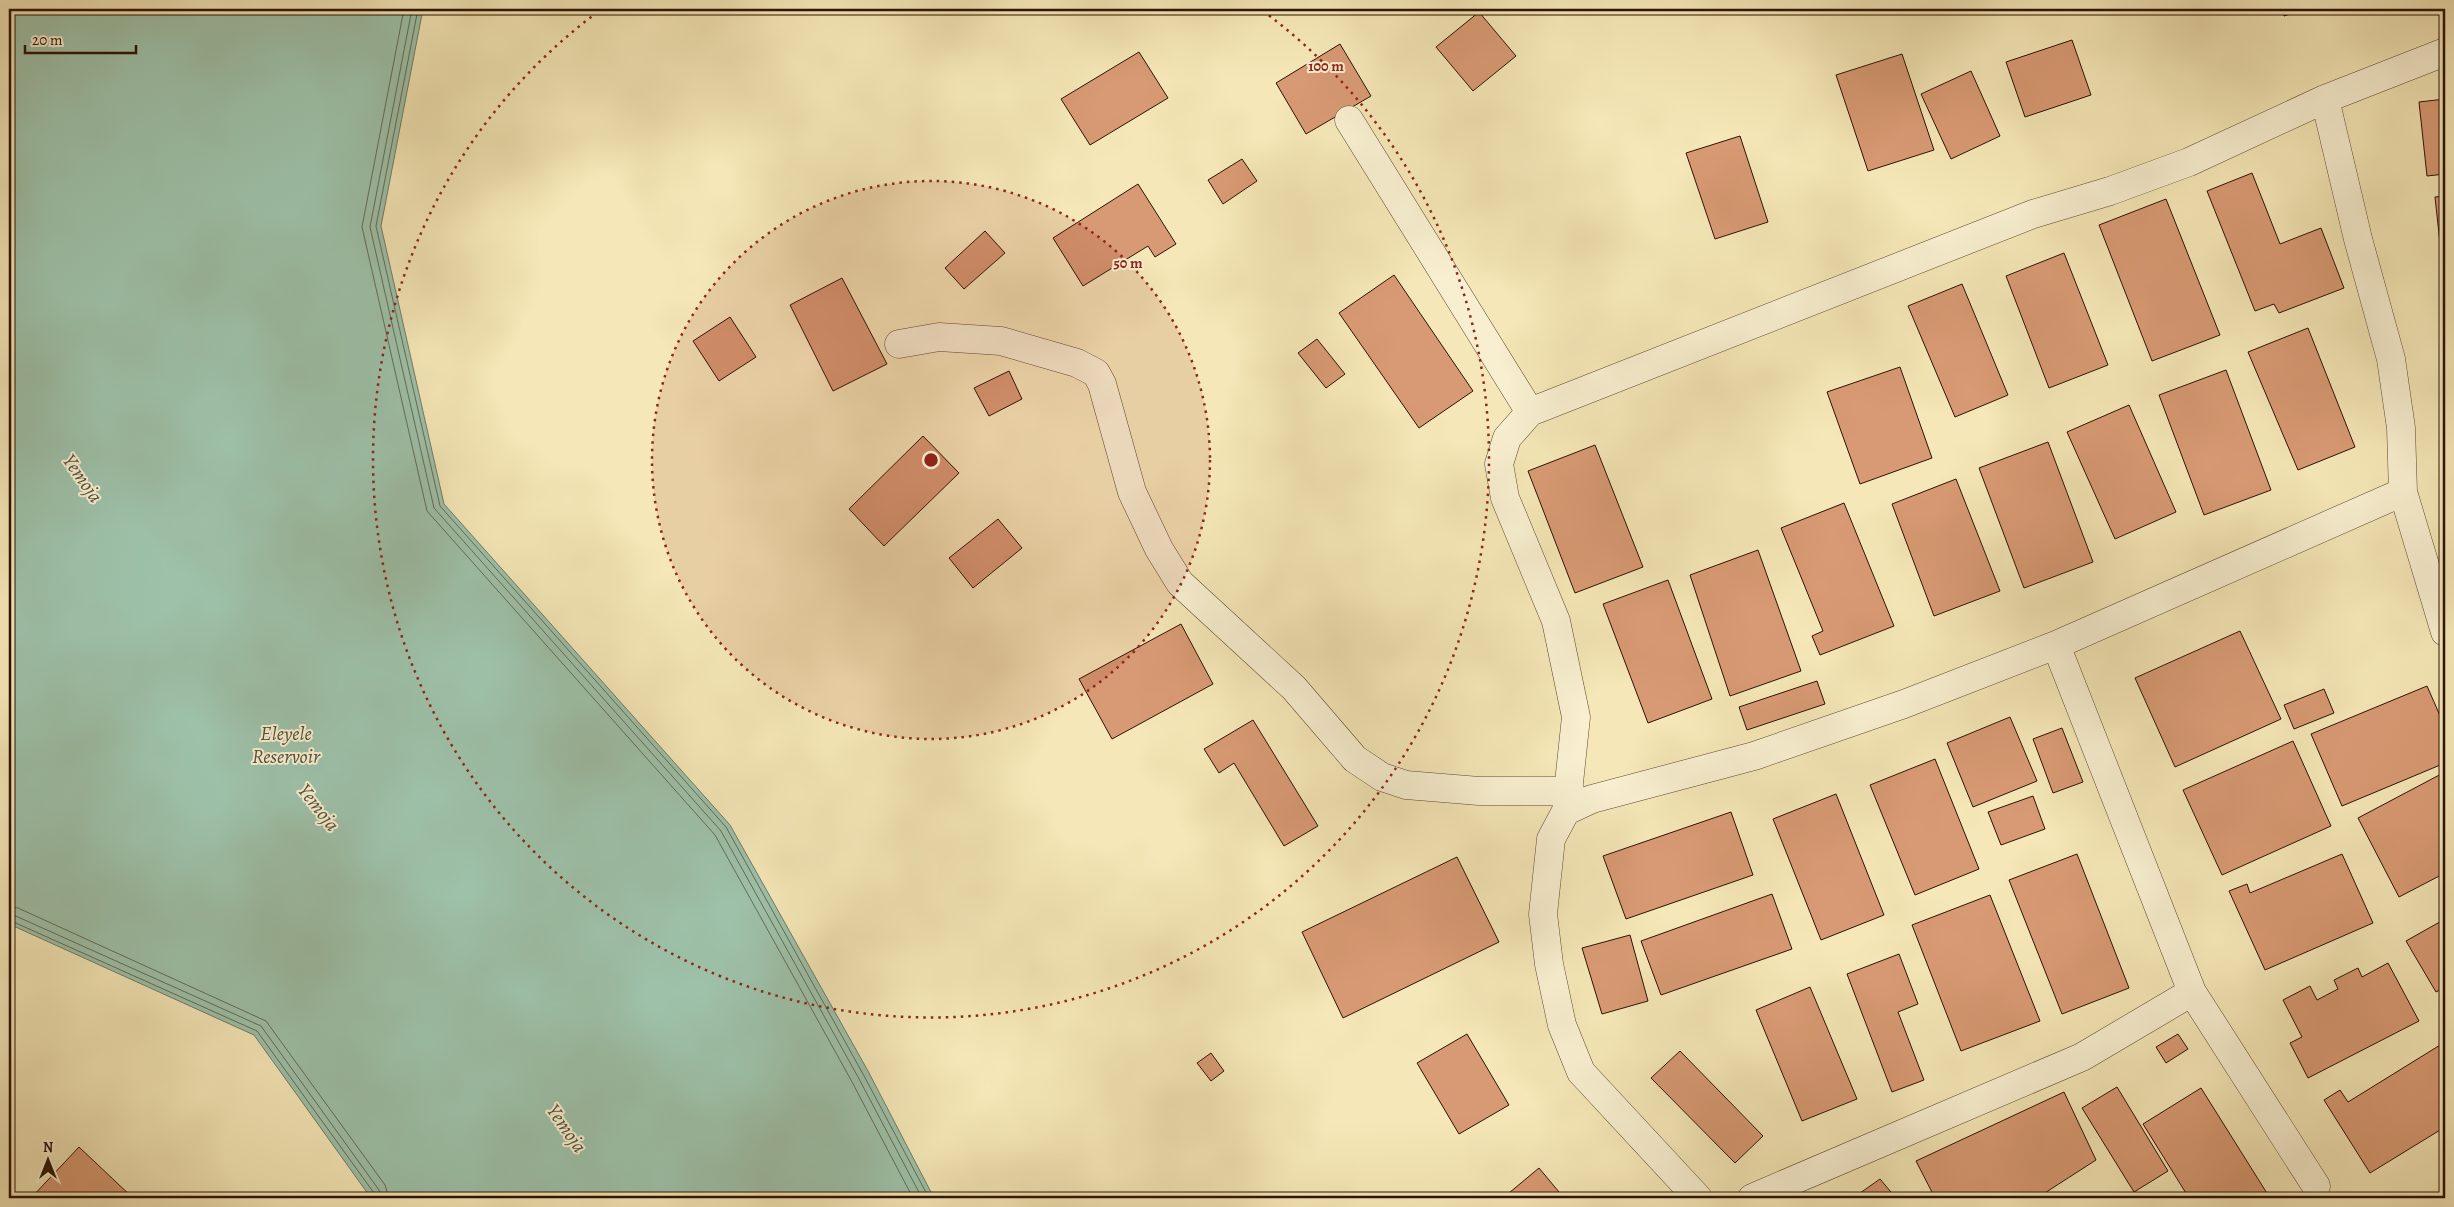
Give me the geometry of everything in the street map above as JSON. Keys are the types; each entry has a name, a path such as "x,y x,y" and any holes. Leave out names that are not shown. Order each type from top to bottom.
{"street":[{"path":"1698,1198 1581,1072 1562,1024 1549,964 1543,914 1551,839 1568,801 1576,717 1556,622 1506,498 1499,464 1507,438 1530,412 2034,214 2110,191 2189,162 2326,99 2445,52"},
{"path":"2326,99 2358,239 2391,358 2401,428 2402,492 2445,632"},
{"path":"1349,120 1530,412"},
{"path":"899,344 939,337 1002,341 1077,364 1096,373 1102,384 1132,492 1159,549 1180,583 1294,688 1355,759 1382,777 1406,785 1568,801 1592,799 1754,756 1904,704 2056,645 2402,492"},
{"path":"2056,645 2192,992 2316,1186"},
{"path":"1752,1198 2082,1057 2192,992"}],"water":[{"name":"Eleyele Reservoir","path":"9,9 423,9 381,226 444,504 730,825 868,1071 934,1198 371,1198 254,1035 9,924"}],"building":[{"path":"2281,9 2306,9 2284,16"},
{"path":"1479,12 1516,56 1473,91 1436,47"},
{"path":"2072,40 2091,95 2025,117 2006,62"},
{"path":"1340,44 1371,96 1306,134 1276,83"},
{"path":"1139,52 1168,98 1090,145 1061,99"},
{"path":"1902,54 1934,150 1868,171 1836,75"},
{"path":"1971,71 2000,136 1951,159 1921,94"},
{"path":"2445,99 2445,174 2427,176 2419,102"},
{"path":"1740,136 1768,222 1715,239 1686,153"},
{"path":"1242,159 1257,181 1223,204 1208,180"},
{"path":"2252,173 2280,244 2321,228 2344,288 2279,313 2274,304 2255,311 2207,191"},
{"path":"1138,184 1176,244 1155,257 1148,246 1083,286 1053,238"},
{"path":"2445,196 2445,271 2443,271 2435,197"},
{"path":"2166,199 2220,335 2152,361 2099,225"},
{"path":"985,231 1005,253 964,289 945,268"},
{"path":"2064,253 2108,365 2049,388 2006,276"},
{"path":"1394,275 1473,391 1419,428 1339,313"},
{"path":"842,278 887,364 833,391 790,305"},
{"path":"1962,284 2008,395 1955,417 1908,306"},
{"path":"730,317 756,357 719,381 693,341"},
{"path":"2308,328 2355,447 2298,470 2248,352"},
{"path":"1317,339 1345,374 1326,388 1298,353"},
{"path":"1900,367 1932,458 1860,484 1827,392"},
{"path":"2226,370 2271,490 2204,515 2159,395"},
{"path":"1009,371 1022,399 989,416 974,388"},
{"path":"2129,405 2176,512 2115,539 2067,432"},
{"path":"923,436 959,473 884,546 849,509"},
{"path":"2048,442 2093,562 2024,588 1979,468"},
{"path":"1595,445 1643,567 1575,593 1528,471"},
{"path":"1956,479 2000,591 1934,616 1892,504"},
{"path":"1844,503 1894,626 1820,655 1812,636 1823,631 1781,528"},
{"path":"998,519 1022,548 973,588 949,558"},
{"path":"1758,550 1801,671 1730,696 1690,575"},
{"path":"1668,580 1712,699 1648,723 1603,604"},
{"path":"1181,624 1213,684 1112,739 1079,679"},
{"path":"2240,631 2281,719 2175,767 2135,678"},
{"path":"1817,681 1825,704 1747,730 1739,707"},
{"path":"2427,686 2445,727 2445,763 2342,806 2311,734"},
{"path":"2324,689 2334,713 2294,729 2284,705"},
{"path":"2010,717 2037,781 1973,807 1947,743"},
{"path":"1253,720 1318,826 1284,846 1234,763 1219,773 1204,749"},
{"path":"2062,728 2083,782 2053,793 2033,739"},
{"path":"2293,741 2331,826 2222,875 2183,790"},
{"path":"1935,759 1979,869 1915,895 1870,785"},
{"path":"2445,772 2445,860 2441,862 2445,873 2399,897 2358,818"},
{"path":"1836,794 1884,915 1821,940 1773,819"},
{"path":"2033,796 2045,829 2001,845 1988,812"},
{"path":"1731,812 1753,875 1626,919 1603,856"},
{"path":"2077,854 2129,988 2062,1014 2009,880"},
{"path":"2342,854 2373,923 2265,970 2229,891 2247,884 2250,893"},
{"path":"1457,857 1499,942 1343,1018 1302,932"},
{"path":"1772,894 1792,949 1661,995 1641,941"},
{"path":"1990,895 2040,1021 1961,1051 1912,925"},
{"path":"2445,919 2445,987 2436,992 2406,941"},
{"path":"1630,935 1648,1001 1602,1014 1582,948"},
{"path":"1899,954 1918,1004 1898,1012 1924,1080 1892,1092 1847,974"},
{"path":"2388,963 2419,1021 2308,1078 2290,1043 2302,1037 2283,1000 2310,986 2317,1000 2338,989 2334,980 2358,968 2362,977"},
{"path":"1810,987 1857,1099 1802,1121 1756,1010"},
{"path":"1467,1034 1509,1105 1459,1134 1417,1063"},
{"path":"2178,1034 2188,1049 2166,1063 2156,1047"},
{"path":"2445,1042 2445,1127 2370,1173 2324,1100 2340,1090 2348,1102"},
{"path":"1680,1051 1763,1136 1735,1163 1651,1078"},
{"path":"1211,1053 1224,1071 1211,1081 1197,1063"},
{"path":"2117,1087 2168,1171 2134,1192 2082,1108"},
{"path":"2201,1088 2270,1198 2189,1198 2143,1124"},
{"path":"2064,1092 2096,1160 2037,1198 1935,1198 1916,1161"},
{"path":"79,1147 133,1198 31,1198"},
{"path":"1539,1168 1564,1198 1503,1198"},
{"path":"1880,1179 1896,1198 1853,1198"}],"water label":[{"name":"Yemoja","path":"83,478"},
{"name":"Yemoja","path":"319,807"},
{"name":"Yemoja","path":"567,1128"}]}
